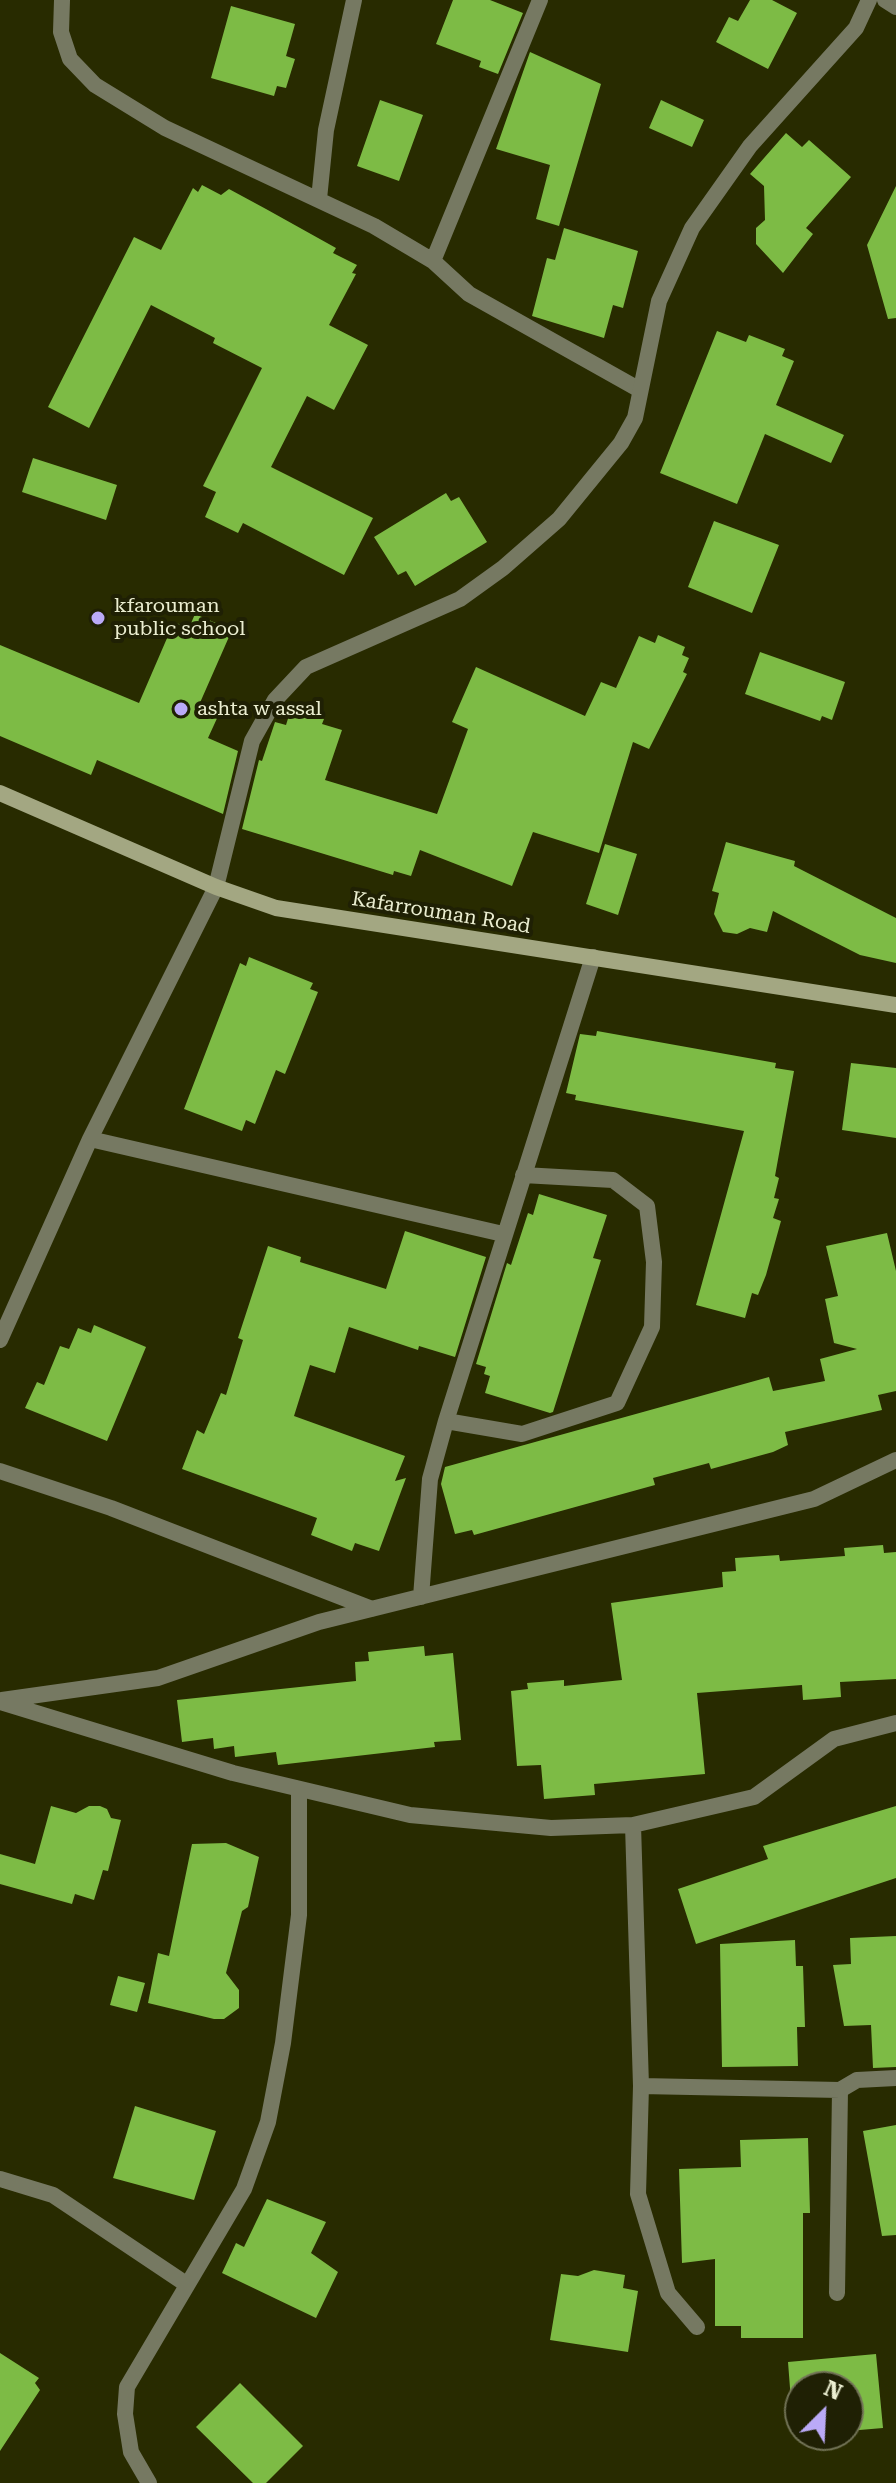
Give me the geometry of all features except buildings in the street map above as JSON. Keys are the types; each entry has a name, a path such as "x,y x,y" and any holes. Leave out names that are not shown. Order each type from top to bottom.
{"main road":[{"name":"Kafarrouman Road","path":"0,793 216,887 276,908 896,1005"}],"street":[{"path":"62,0 61,32 70,59 95,85 165,128 319,199 433,261 469,294 640,390"},
{"path":"319,199 326,130 354,0"},
{"path":"433,261 540,0"},
{"path":"0,1340 90,1139 216,887 252,741 275,700 306,667 460,599 531,545 559,519 621,443 635,418 659,301 692,228 750,146 856,28 869,0"},
{"path":"885,0 896,7"},
{"path":"421,1597 430,1479 503,1234 593,957"},
{"path":"90,1139 503,1234"},
{"path":"446,1421 522,1434 617,1403 652,1327 654,1262 647,1206 613,1180 523,1175"},
{"path":"0,1701 158,1678 319,1622 814,1499 894,1462"},
{"path":"0,1471 111,1508 372,1609"},
{"path":"0,1701 299,1790 410,1815 551,1828 633,1825 754,1797 834,1739 896,1723"},
{"path":"149,2483 131,2452 125,2414 127,2387 244,2189 268,2122 283,2043 299,1915 299,1790"},
{"path":"633,1825 641,2086 638,2194 653,2254 668,2293 697,2327"},
{"path":"641,2086 840,2090 857,2080 896,2078"},
{"path":"837,2293 840,2090"},
{"path":"0,2179 53,2195 186,2284"}],"place":[{"name":"kfarouman public school","path":"98,618"},
{"name":"ashta w assal","path":"181,709"}]}
